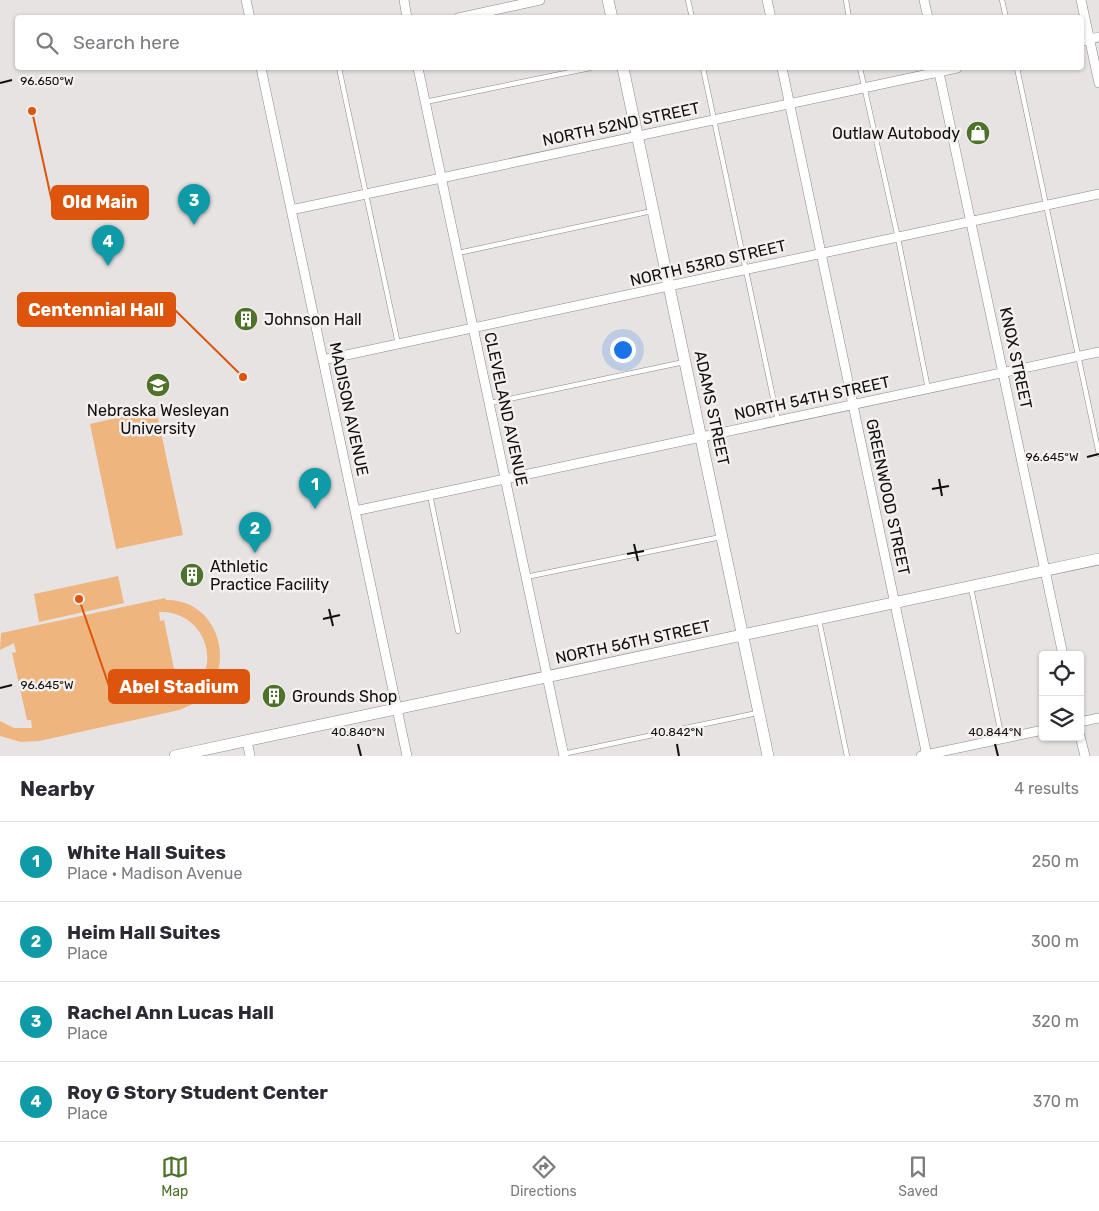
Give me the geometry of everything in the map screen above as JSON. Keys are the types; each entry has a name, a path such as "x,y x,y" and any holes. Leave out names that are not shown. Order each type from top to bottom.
{"main road":[{"path":"608,0 611,15"},
{"name":"ADAMS STREET","path":"623,70 768,756"},
{"name":"NORTH 56TH STREET","path":"175,756 1099,559"}],"street":[{"path":"246,0 249,15"},
{"path":"404,0 406,15"},
{"path":"472,15 540,0"},
{"path":"767,0 770,15"},
{"path":"924,0 927,15"},
{"path":"1082,0 1099,83"},
{"name":"MADISON AVENUE","path":"261,70 407,756"},
{"name":"CLEVELAND AVENUE","path":"418,70 563,755"},
{"name":"GREENWOOD STREET","path":"782,70 895,602 925,756"},
{"name":"NORTH 52ND STREET","path":"292,210 864,87 935,70"},
{"name":"KNOX STREET","path":"939,70 1062,651"},
{"name":"NORTH 53RD STREET","path":"323,360 1099,194"},
{"name":"NORTH 54TH STREET","path":"355,511 1099,352"},
{"path":"1084,721 1099,718"},
{"path":"925,756 1039,731"},
{"path":"247,741 250,756"},
{"path":"1081,741 1085,756"}],"lane":[{"path":"688,0 691,15"},
{"path":"846,0 848,15"},
{"path":"1002,0 1005,15"},
{"path":"339,70 398,344"},
{"path":"426,102 580,70"},
{"path":"703,70 778,421"},
{"path":"860,70 898,238 928,389"},
{"path":"1017,70 1099,454"},
{"path":"458,253 653,211"},
{"path":"490,403 685,361"},
{"path":"430,495 458,631"},
{"path":"526,578 722,536"},
{"path":"970,587 1002,739"},
{"path":"819,619 847,756"},
{"path":"563,755 759,712"}],"shaded area":[{"path":"156,409 183,535 116,549 90,424"},
{"path":"118,576 124,603 39,622 34,594"},
{"path":"165,598 166,600 187,604 203,614 214,630 220,648 219,668 211,686 197,701 175,711 39,741 21,742 0,736 0,721 14,728 32,728 31,720 27,720 12,653 16,652 14,643 0,650 1,633","holes":["159,612 177,614 191,622 201,634 206,648 207,663 203,677 193,689 177,698 175,689 178,688 164,620 160,621"]}],"place":[{"name":"Old Main","path":"32,111"},
{"name":"Outlaw Autobody","path":"978,133"},
{"name":"Rachel Ann Lucas Hall","path":"194,225"},
{"name":"Roy G Story Student Center","path":"108,266"},
{"name":"Johnson Hall","path":"246,319"},
{"name":"Centennial Hall","path":"243,377"},
{"name":"Nebraska Wesleyan University","path":"158,385"},
{"name":"White Hall Suites","path":"315,509"},
{"name":"Heim Hall Suites","path":"255,553"},
{"name":"Athletic Practice Facility","path":"192,575"},
{"name":"Abel Stadium","path":"79,599"},
{"name":"Grounds Shop","path":"274,696"}]}
